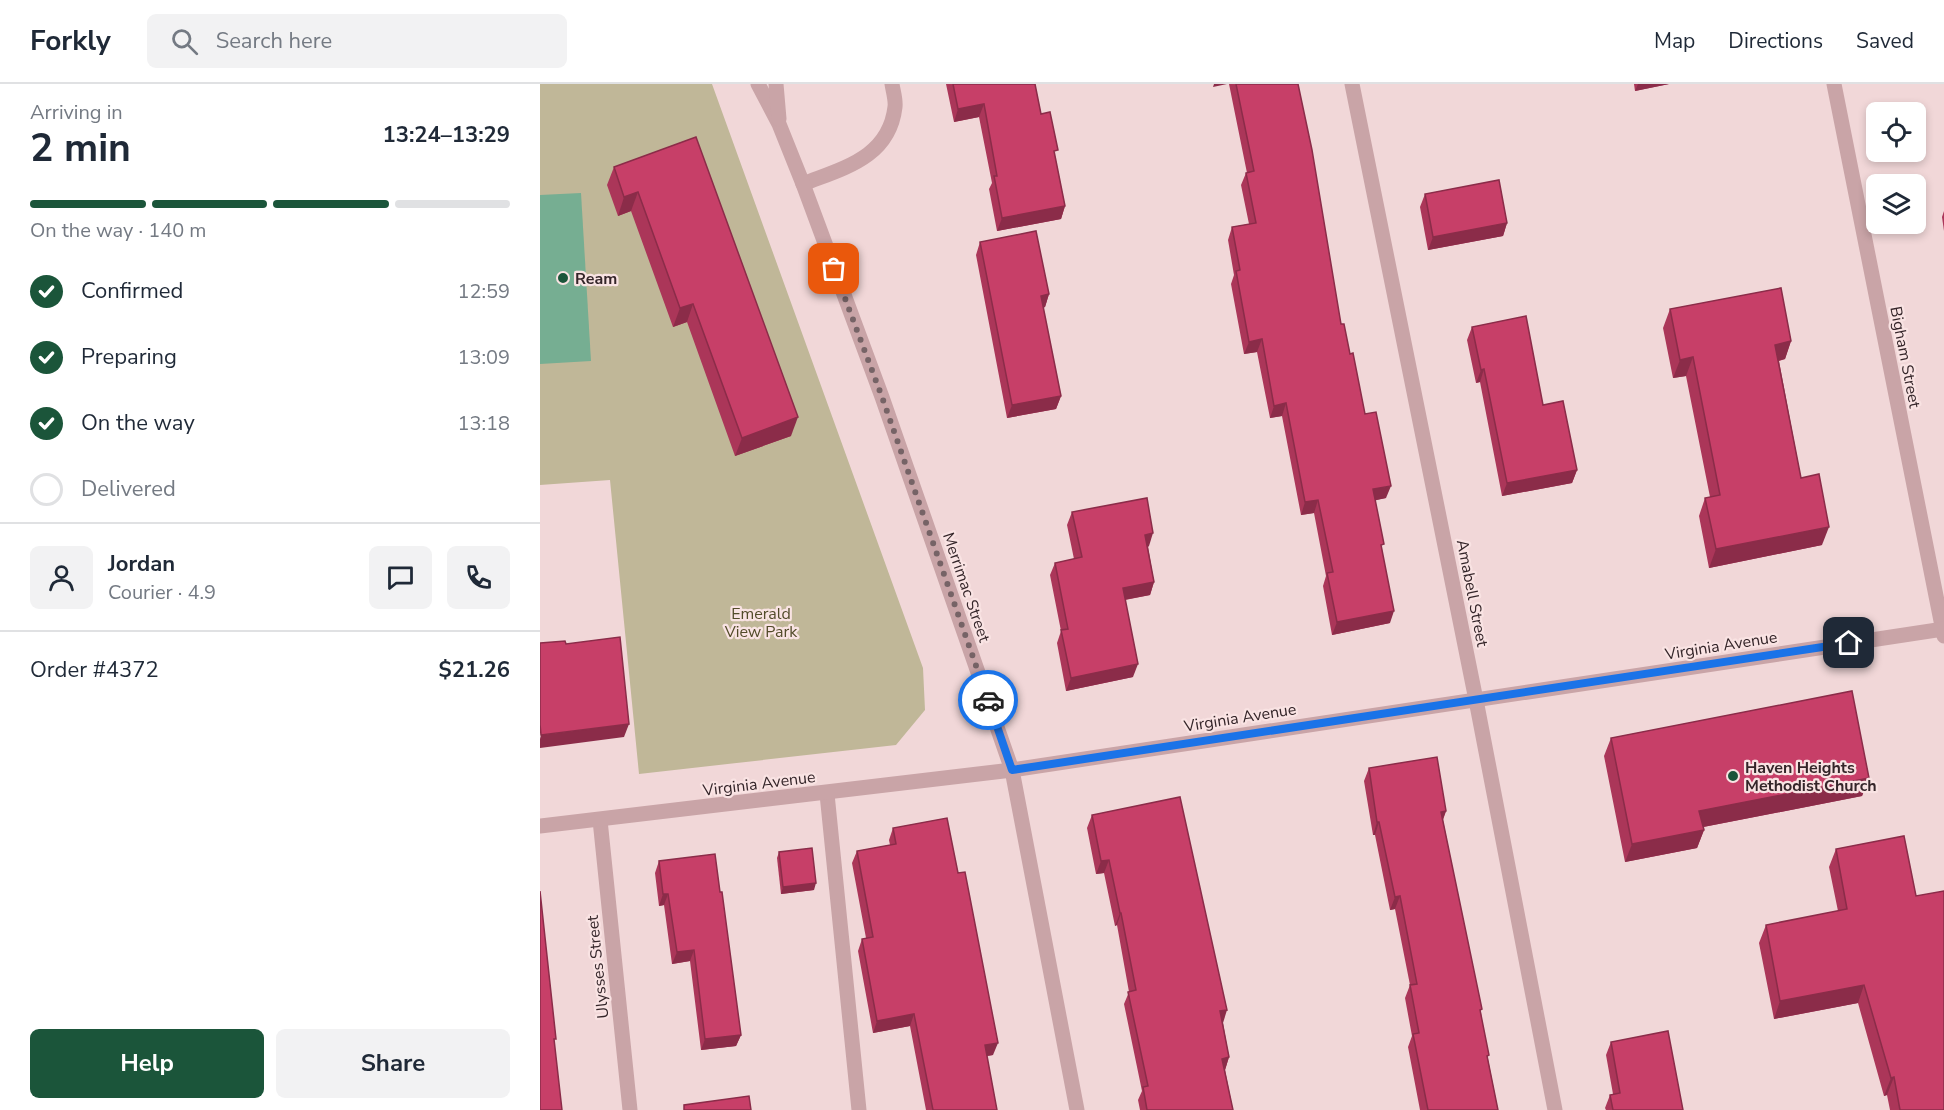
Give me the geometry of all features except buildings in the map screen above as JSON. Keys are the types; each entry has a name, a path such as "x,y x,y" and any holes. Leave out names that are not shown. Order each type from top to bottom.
{"street":[{"name":"Merrimac Street","path":"758,84 779,124 803,184 882,397 1012,770 1077,1110"},
{"name":"Merrimac Street","path":"776,84 779,124"},
{"path":"803,184 859,162 880,146 890,128 896,105 892,84"},
{"name":"Amabell Street","path":"1352,84 1476,700 1555,1110"},
{"name":"Bigham Street","path":"1834,84 1944,631"},
{"name":"Virginia Avenue","path":"540,826 827,794 1012,770 1944,631"},
{"path":"827,794 860,1110"},
{"name":"Ulysses Street","path":"600,820 630,1110"}],"green space":[{"name":"Emerald View Park","path":"540,84 712,84 923,668 925,710 896,745 639,774 610,480 540,485"}],"shaded area":[{"name":"Ream","path":"581,193 591,361 540,364 540,195"}],"way so far":[{"path":"834,269 882,397 988,700"}],"place":[{"name":"Ream","path":"563,278"},
{"name":"Haven Heights Methodist Church","path":"1733,776"}],"route":[{"path":"988,700 1012,770 1849,643"}]}
